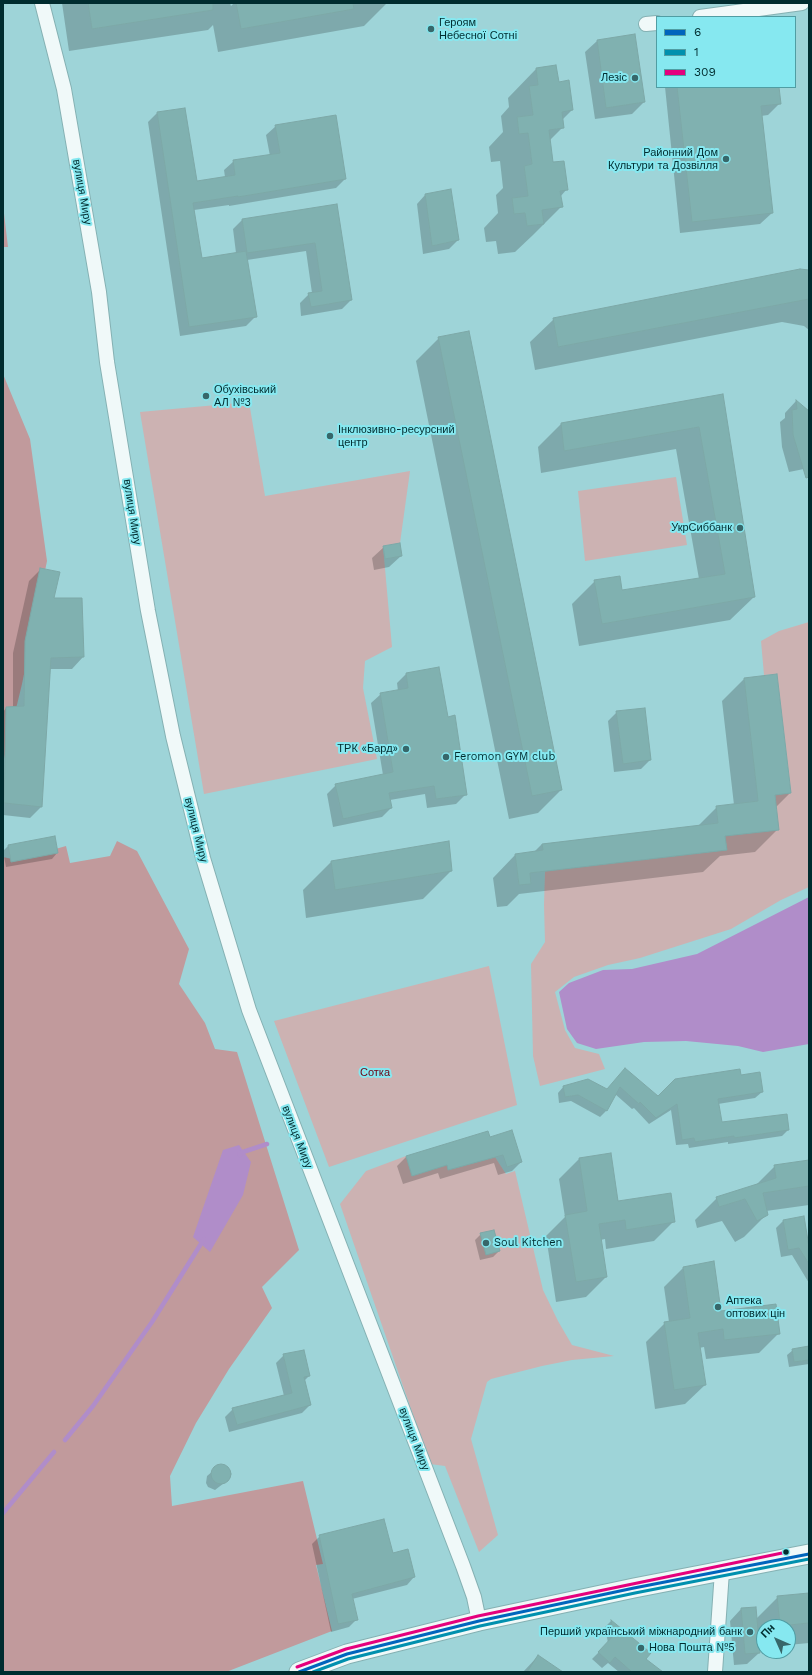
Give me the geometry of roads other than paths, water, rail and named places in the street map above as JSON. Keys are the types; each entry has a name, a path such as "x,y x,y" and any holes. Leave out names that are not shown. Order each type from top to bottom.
{"main road":[{"path":"299,1672 347,1654 479,1621 809,1554"}],"street":[{"name":"вулиця Миру","path":"42,3 64,89 98,292 107,362 148,611 173,736 203,858 249,1010 463,1566 474,1597 479,1621"},
{"path":"707,16 802,3"},
{"path":"715,1672 722,1571"}],"waterway":[{"path":"240,1155 240,1153 267,1144"},
{"path":"65,1440 93,1406 152,1322 204,1239"},
{"path":"3,1513 54,1452"}],"place":[{"name":"Героям Небесної Сотні","path":"431,29"},
{"name":"Лезіс","path":"635,78"},
{"name":"Районний Дом Культури та Дозвілля","path":"726,159"},
{"name":"Обухівський АЛ №3","path":"206,396"},
{"name":"Інклюзивно-ресурсний центр","path":"330,436"},
{"name":"УкрСиббанк","path":"740,528"},
{"name":"ТРК «Бард»","path":"406,749"},
{"name":"Feromon GYM club","path":"446,757"},
{"name":"Soul Kitchen","path":"486,1243"},
{"name":"Аптека оптових цін","path":"718,1307"},
{"name":"Перший український міжнародний банк","path":"750,1632"},
{"name":"Нова Пошта №5","path":"641,1648"}],"park label":[{"name":"Сотка","path":"375,1073"}]}
